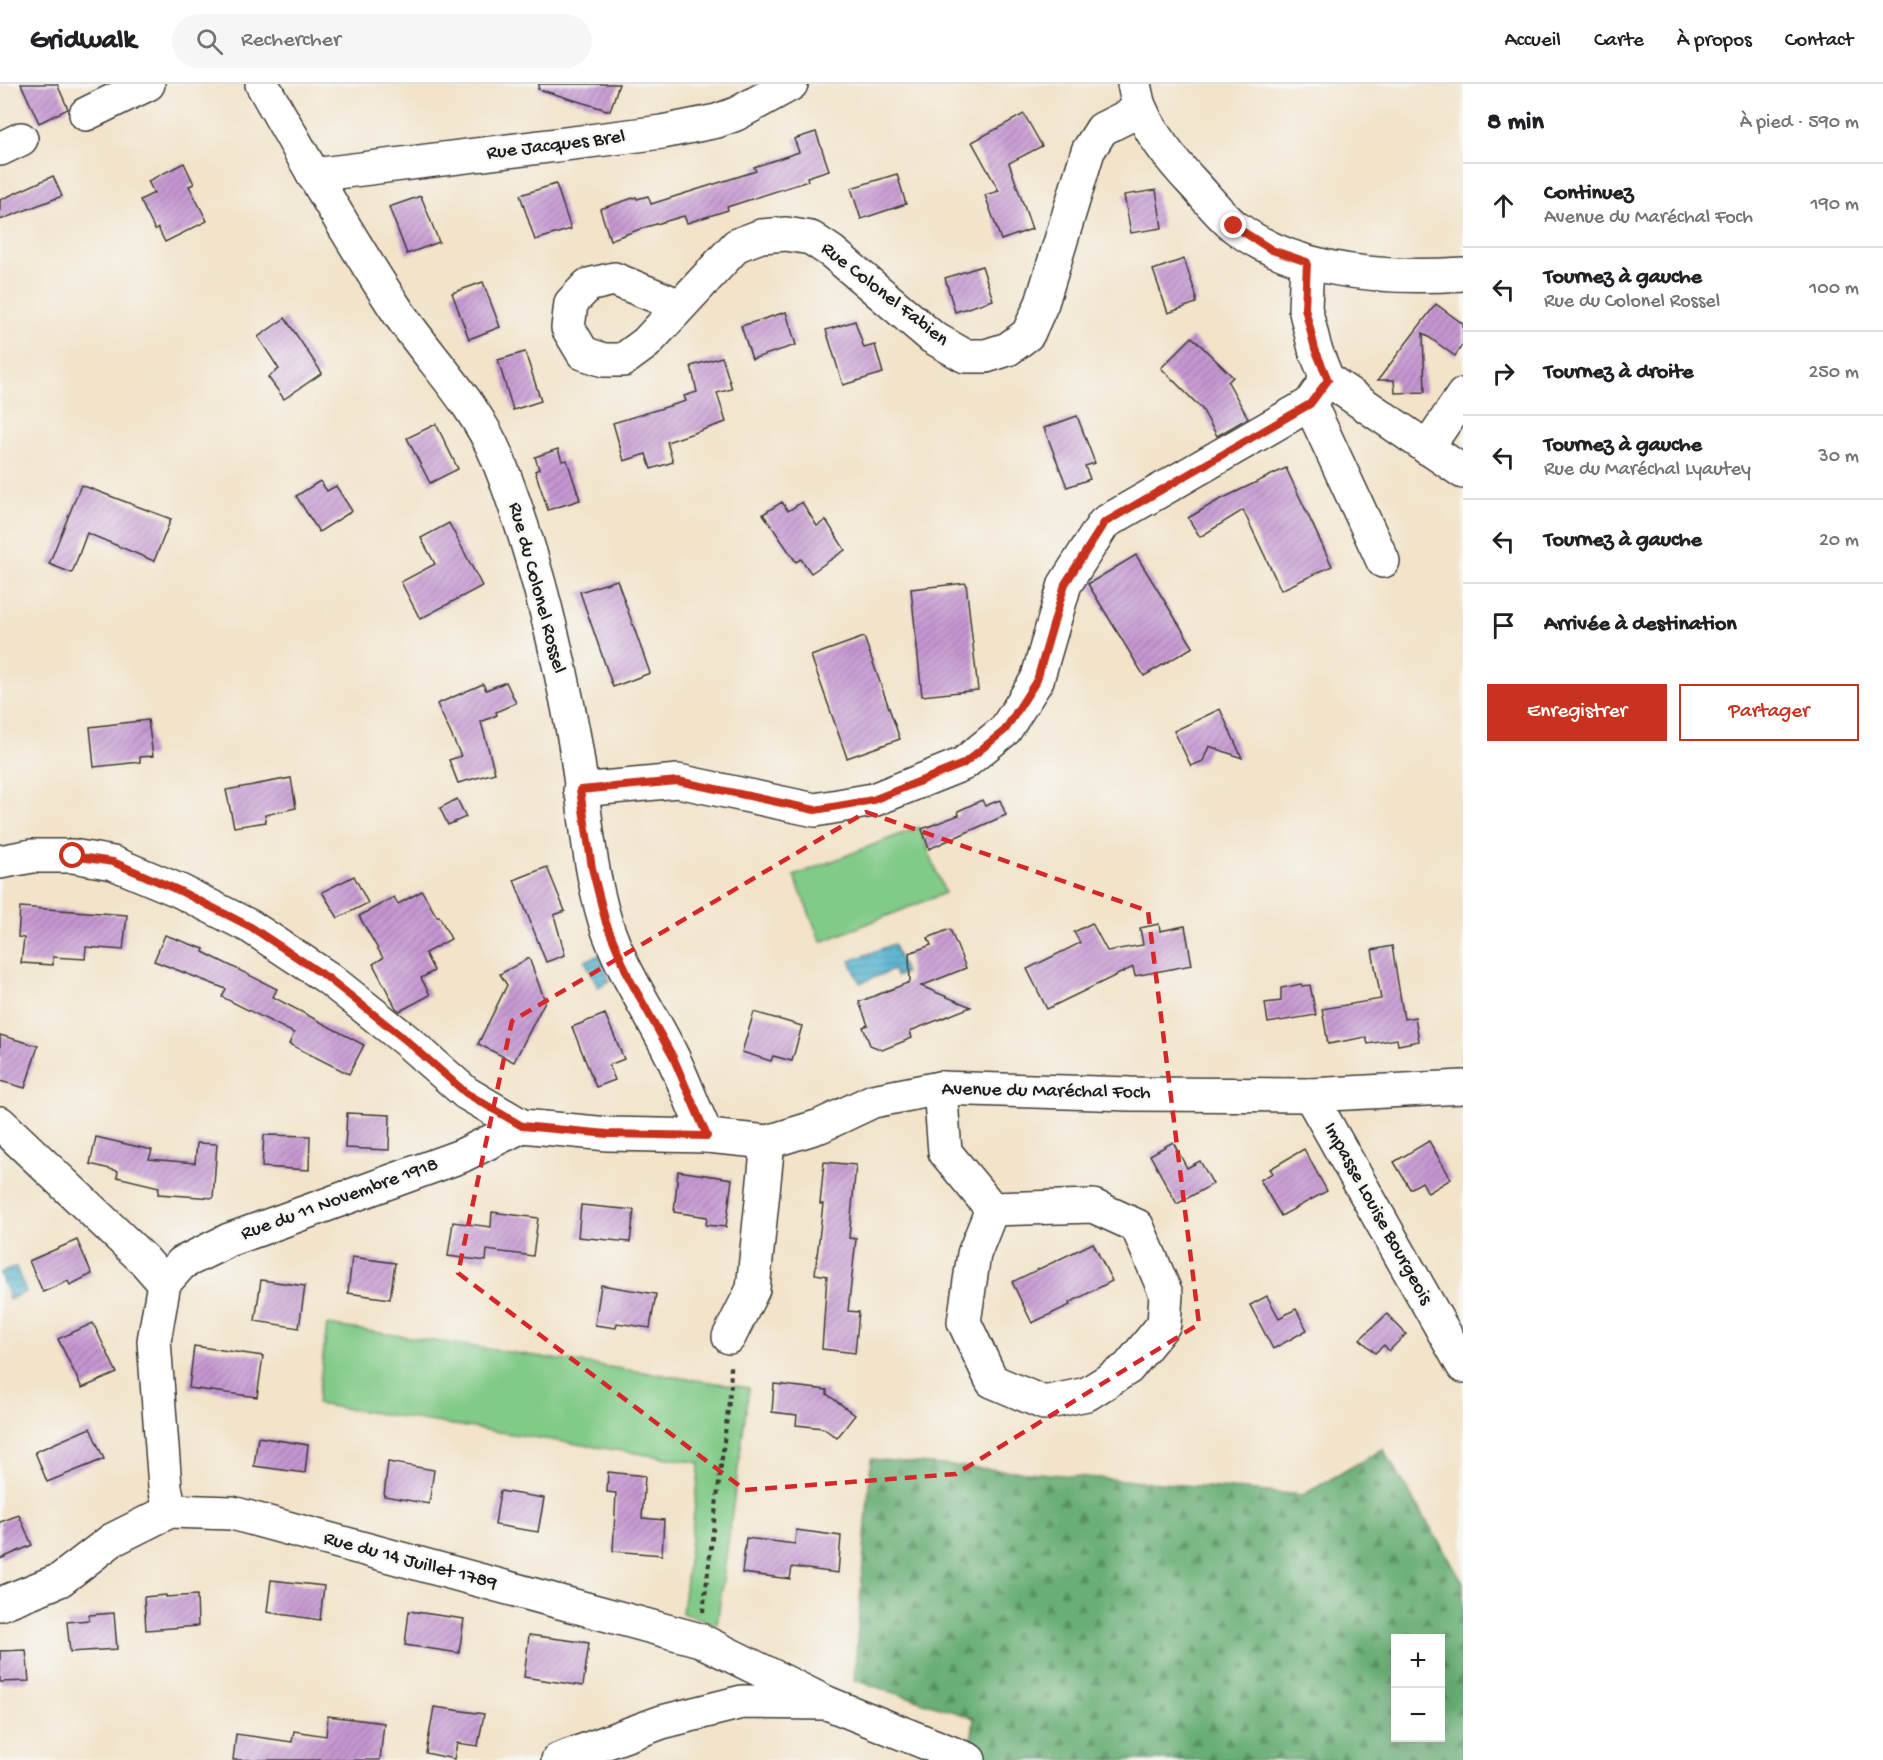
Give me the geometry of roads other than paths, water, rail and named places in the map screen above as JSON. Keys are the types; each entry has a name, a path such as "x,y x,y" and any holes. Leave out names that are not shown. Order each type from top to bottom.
{"street":[{"path":"86,114 148,84"},
{"name":"Rue du Colonel Rossel","path":"262,84 313,175 397,311 464,397 496,454 521,523 549,624 573,734 592,868 606,923 629,978 673,1057 707,1136"},
{"name":"Rue Jacques Brel","path":"313,175 662,132 717,121 736,114 791,84"},
{"path":"1137,97 1172,161 1234,226 1272,250 1307,262 1346,271 1433,276 1463,274"},
{"name":"Rue Colonel Fabien","path":"680,306 737,245 761,236 786,234 811,238 832,252 932,337 965,356 986,356 1008,349 1028,334 1042,303 1088,151 1102,129 1137,97"},
{"path":"1307,262 1305,308 1315,349 1319,392 1383,561"},
{"path":"580,790 678,781 815,810 873,800 963,764 1005,730 1037,680 1065,584 1104,523 1319,392"},
{"path":"1319,392 1427,448 1463,472"},
{"path":"1427,448 1463,395"},
{"name":"Avenue du Maréchal Foch","path":"0,862 32,856 73,856 113,862 180,891 251,927 328,978 407,1041 466,1093 522,1126 608,1134 707,1136 768,1142 820,1126 873,1101 940,1088 1130,1094 1310,1095 1463,1087"},
{"path":"940,1088 945,1152 992,1209"},
{"name":"Impasse Louise Bourgeois","path":"1310,1095 1463,1366"},
{"path":"0,1123 144,1260 164,1283 154,1341 165,1487 170,1511"},
{"name":"Rue du 11 Novembre 1918","path":"164,1283 182,1263 229,1240 461,1156 522,1126"},
{"path":"729,1337 753,1289 768,1142"},
{"path":"1093,1206 1137,1226 1166,1294 1164,1324 1128,1368 1087,1394 1044,1402 992,1381 964,1322 974,1254 992,1209 1093,1206"},
{"name":"Rue du 14 Juillet 1789","path":"0,1604 60,1580 112,1540 170,1511 232,1513 700,1640 827,1703 969,1760"},
{"path":"558,1760 662,1722 742,1702 827,1703"}],"water":[{"path":"894,944 905,973 896,977 893,970 860,983 850,961"},
{"path":"599,955 610,981 598,987 585,961"},
{"path":"16,1267 26,1292 9,1299 0,1273"}]}
